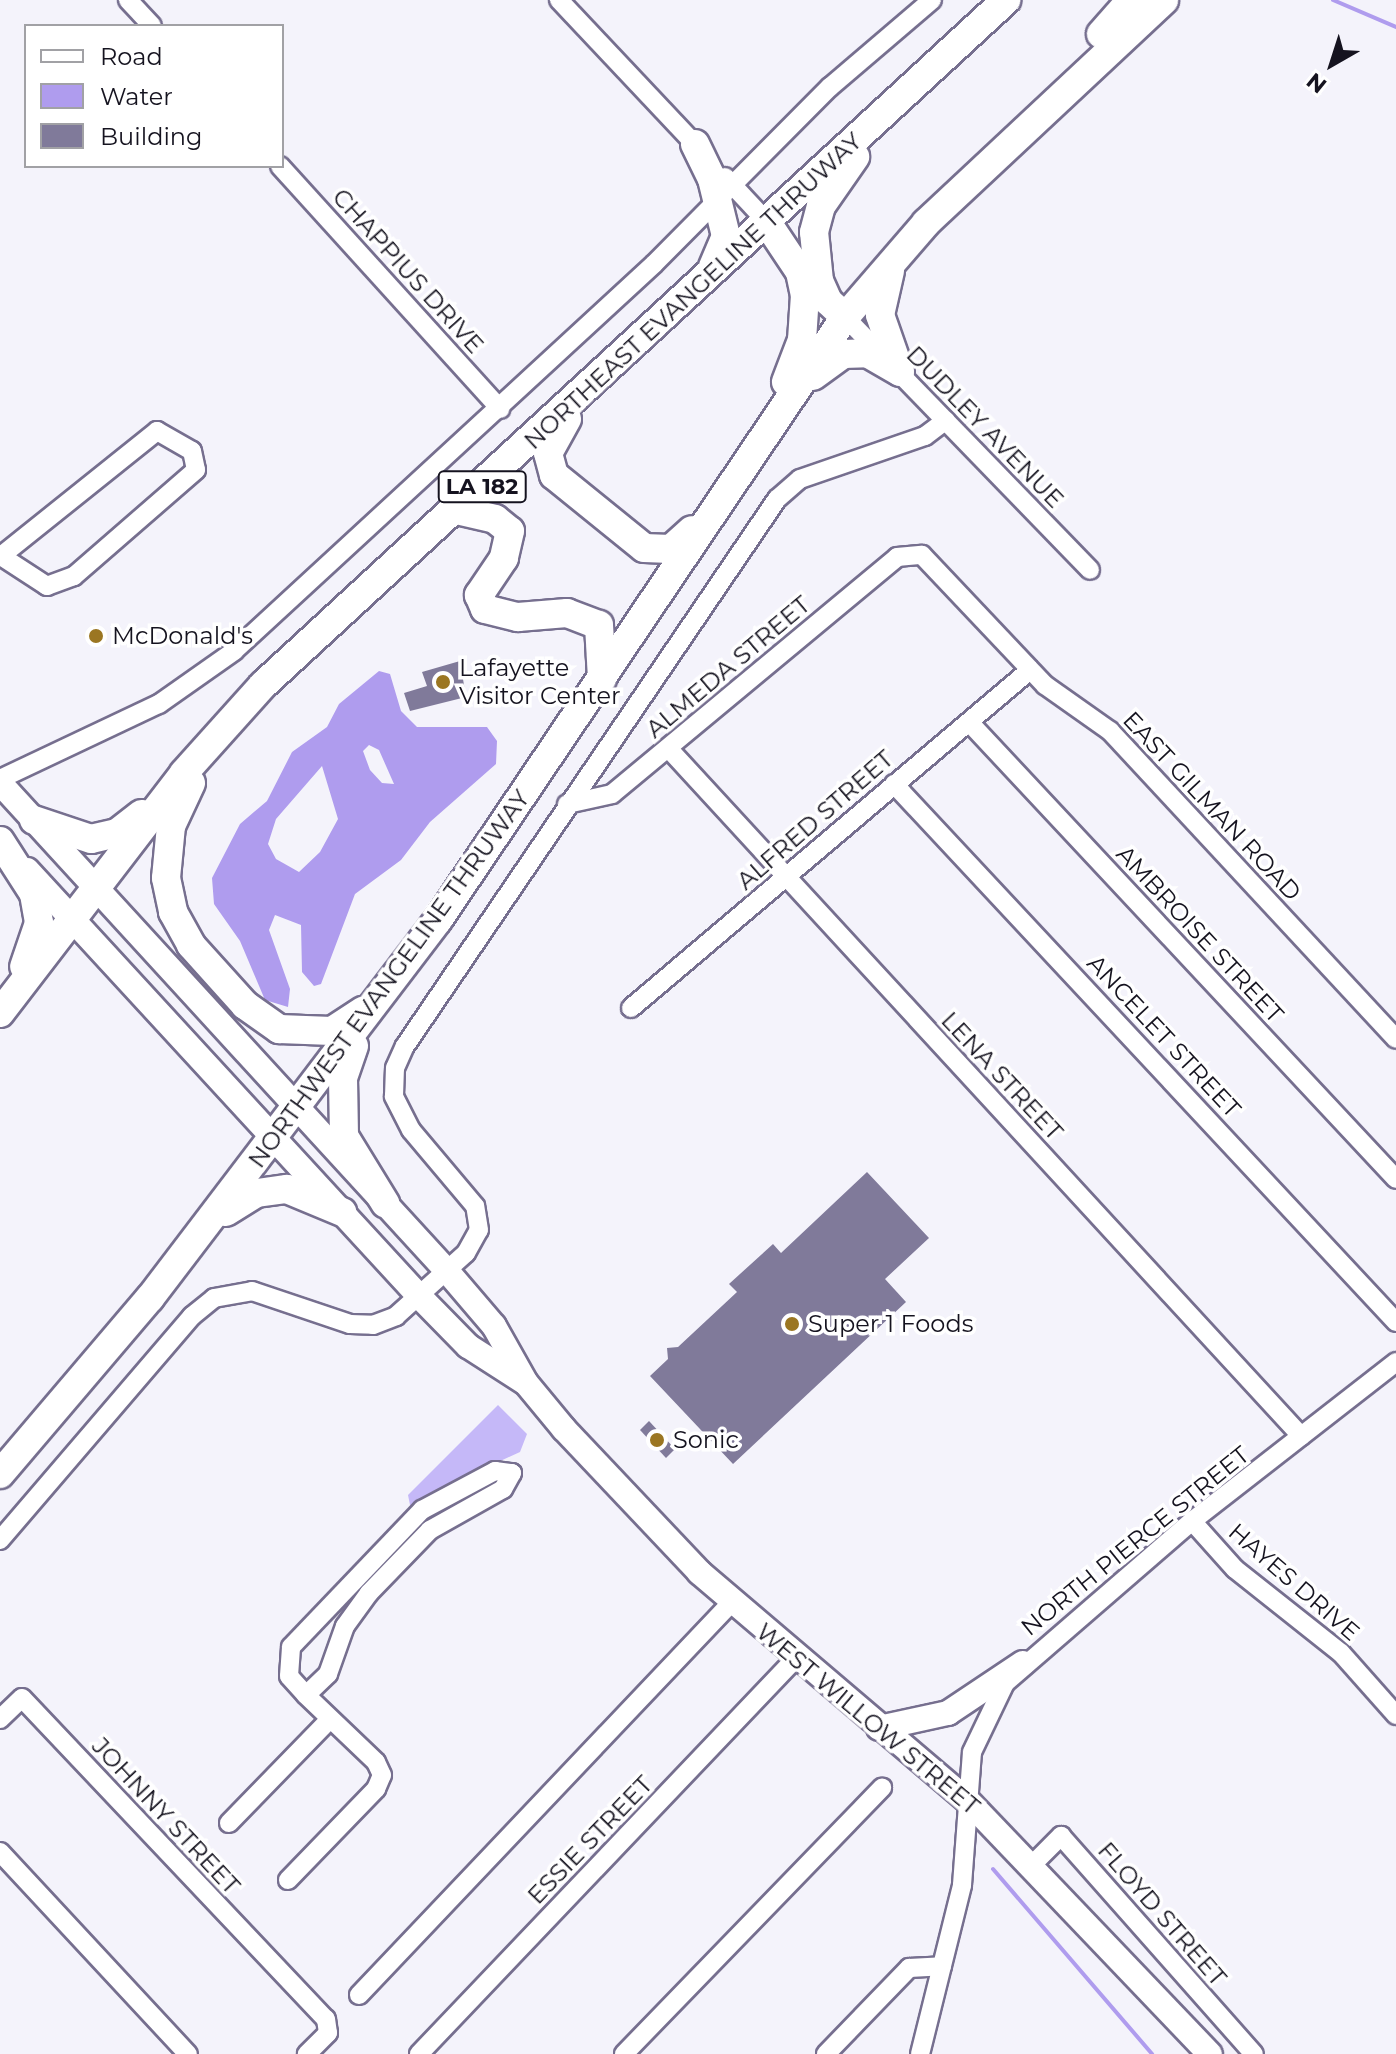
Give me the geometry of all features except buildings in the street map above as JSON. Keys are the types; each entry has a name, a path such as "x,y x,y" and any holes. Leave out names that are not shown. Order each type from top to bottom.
{"highway":[{"name":"NORTHEAST EVANGELINE THRUWAY","path":"2,1010 167,794 212,739 263,685 457,510 1006,0"},
{"path":"956,195 1010,122 1131,0"},
{"name":"NORTHWEST EVANGELINE THRUWAY","path":"0,1474 209,1223 391,984 602,680 734,478 845,317 896,256 956,195 1164,0"},
{"path":"845,317 828,301 819,281 814,232 835,182 900,100"},
{"path":"695,144 726,193 726,236 711,272"},
{"path":"734,478 794,363 805,319 800,272 766,221"},
{"path":"896,256 880,315 900,372"},
{"path":"788,399 843,354 867,353 900,372"},
{"path":"581,395 548,453 554,475 630,538 659,552 682,540 716,506"},
{"path":"457,510 495,519 510,531 504,558 479,595 485,609 518,617 567,613 599,625 602,680"},
{"path":"212,739 171,826 168,847 171,902 191,945 260,1019 295,1034 351,1023 391,984"},
{"path":"34,820 91,839 117,833 167,794"},
{"path":"0,840 34,894 39,923 2,1010"},
{"path":"362,1022 343,1078 344,1136 385,1203"},
{"path":"209,1223 257,1193 287,1189 342,1212"}],"main road":[{"name":"WEST WILLOW STREET","path":"0,781 447,1271 494,1326 526,1383 731,1603 966,1799 1033,1864 1210,2054"},
{"name":"WEST WILLOW STREET","path":"0,840 419,1296 468,1346 526,1383"},
{"path":"879,1728 948,1713 1023,1663"}],"street":[{"path":"128,0 150,24"},
{"path":"559,0 695,144"},
{"name":"NORTHEAST EVANGELINE THRUWAY","path":"0,781 159,704 215,667 500,409 726,193 830,87 932,0"},
{"name":"CHAPPIUS DRIVE","path":"282,168 500,409"},
{"path":"726,193 766,221"},
{"name":"DUDLEY AVENUE","path":"845,317 1090,570"},
{"name":"NORTHWEST EVANGELINE THRUWAY","path":"0,1540 192,1316 214,1298 252,1291 361,1325 385,1322 419,1296 475,1242 479,1220 467,1193 399,1113 395,1068 567,804 777,499 800,479 925,436 946,420"},
{"path":"168,433 196,456 188,481 68,580 47,586 0,556 148,434 168,433"},
{"name":"ALMEDA STREET","path":"567,804 612,794 897,557 914,553"},
{"name":"EAST GILMAN ROAD","path":"914,553 935,563 1030,670 1110,731 1396,1039"},
{"name":"ALFRED STREET","path":"631,1008 1030,670"},
{"name":"AMBROISE STREET","path":"969,722 1396,1179"},
{"name":"LENA STREET","path":"668,748 1301,1436"},
{"name":"ANCELET STREET","path":"894,784 1396,1322"},
{"name":"NORTH PIERCE STREET","path":"920,2054 962,1885 966,1799 978,1734 994,1700 1023,1663 1192,1521 1396,1362"},
{"path":"288,1880 381,1782 376,1762 330,1719 306,1695 289,1676 291,1647 362,1587 447,1519 503,1489 512,1473 495,1471 436,1500 362,1587 328,1674 306,1695"},
{"path":"436,1500 447,1519"},
{"name":"HAYES DRIVE","path":"1192,1521 1235,1569 1341,1653 1396,1715"},
{"path":"359,1995 731,1603"},
{"name":"ESSIE STREET","path":"419,2054 795,1659"},
{"name":"JOHNNY STREET","path":"0,1719 22,1698 296,1988 329,2028 307,2054"},
{"path":"229,1823 330,1719"},
{"path":"624,2054 882,1788"},
{"name":"FLOYD STREET","path":"1033,1864 1061,1836 1254,2054"},
{"path":"0,1852 188,2054"},
{"path":"826,2054 909,1968 942,1966"}],"shaded area":[{"path":"498,1405 527,1434 520,1452 431,1493 411,1510 408,1495"}],"water":[{"path":"379,671 390,674 401,711 417,727 487,727 497,741 496,764 430,822 401,860 355,894 321,984 314,986 302,972 301,925 275,915 269,930 290,989 288,1007 265,1000 240,941 214,904 212,878 240,824 267,801 292,752 327,727 339,704","holes":["369,745 379,750 394,784 382,783 370,770 363,751","322,766 338,819 320,852 299,872 276,859 268,844 276,819"]}],"waterway":[{"path":"1333,0 1396,27"},
{"path":"993,1869 1152,2054"}],"place":[{"name":"McDonald's","path":"96,636"},
{"name":"Lafayette Visitor Center","path":"443,682"},
{"name":"Super 1 Foods","path":"792,1324"},
{"name":"Sonic","path":"657,1440"}]}
